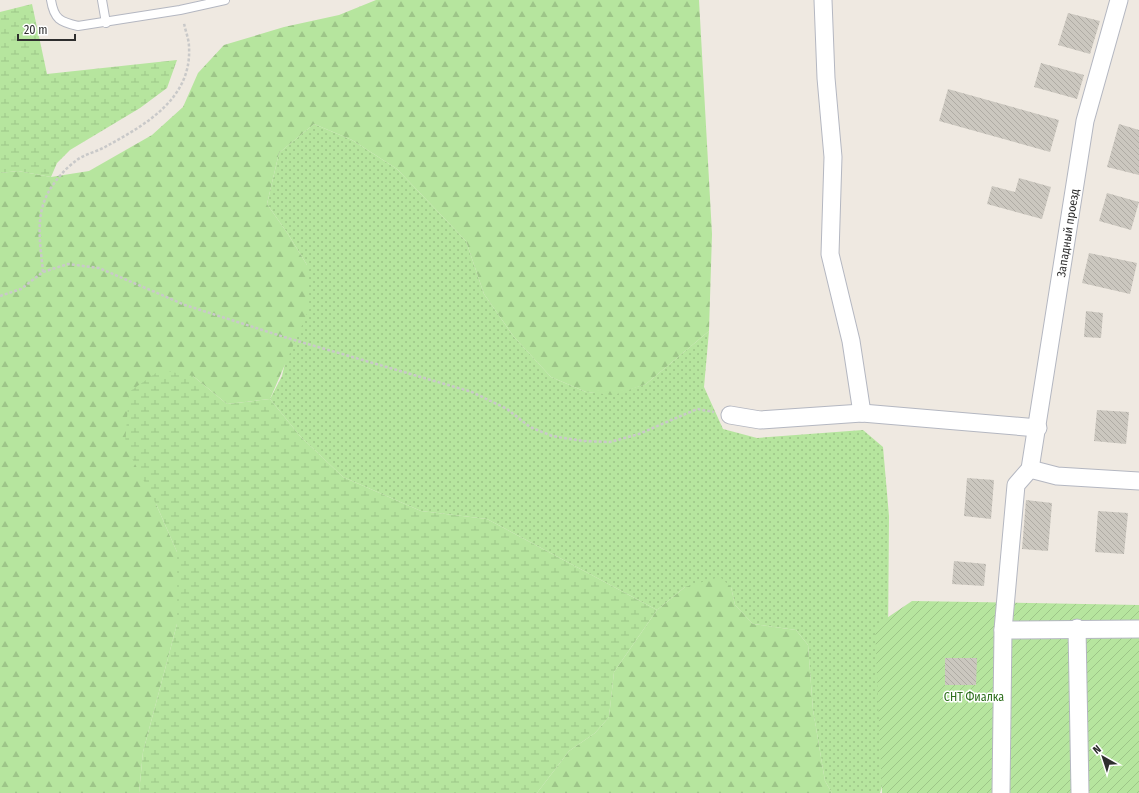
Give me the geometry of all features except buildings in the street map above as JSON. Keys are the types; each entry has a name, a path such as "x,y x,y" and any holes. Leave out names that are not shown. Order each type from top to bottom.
{"street":[{"path":"823,0 826,78 833,157 830,254 851,341 862,413"},
{"name":"Западный проезд","path":"1030,469 1038,428 1085,121 1119,0"},
{"path":"730,415 760,420 862,413 1038,428"},
{"path":"1001,793 1003,630 1016,485 1030,469 1057,476 1139,481"},
{"path":"1003,630 1077,628 1139,629"},
{"path":"1077,628 1080,793"}],"lane":[{"path":"51,0 53,12 63,23 78,26 106,23 180,10 225,0"},
{"path":"102,0 106,23"}],"path":[{"path":"43,272 39,227 44,203 55,183 77,159 104,148 156,117 176,95 186,72 190,46 180,10"},
{"path":"0,296 22,289 43,272 68,264 99,268 185,306 284,337 472,392 507,409 530,426 552,436 583,441 610,442 638,434 697,410 730,415"}],"green space":[{"path":"376,0 699,0 712,234 709,331 646,384 614,395 586,392 551,377 514,337 484,294 466,241 397,169 352,140 314,124 279,153 267,204 307,265 309,309 270,399 227,404 193,376 156,504 177,552 177,624 143,752 139,793 0,793 0,173 18,171 51,177 89,171 152,135 183,107 198,73 224,45 284,27 339,15"},
{"path":"32,4 47,74 177,60 167,88 140,108 70,150 57,163 51,177 18,171 0,173 0,12"},
{"path":"314,124 352,140 397,169 466,241 484,294 514,337 551,377 586,392 614,394 646,384 709,331 704,387 723,429 757,438 863,430 883,447 889,516 887,769 880,793 832,793 825,781 813,710 808,645 796,630 753,624 735,605 731,587 685,587 657,610 487,519 421,511 343,477 300,436 270,399 282,376 307,265 267,204 279,153"},
{"path":"160,370 193,376 227,404 270,399 300,436 343,477 421,511 487,519 657,610 614,672 609,717 595,733 569,751 537,793 139,793 143,752 177,624 177,552 156,504 125,445 129,392"},
{"path":"720,577 731,587 735,605 753,624 796,630 808,645 813,710 825,781 832,793 537,793 569,751 595,733 609,717 614,672 657,610 685,587"},
{"name":"СНТ Фиалка","path":"912,601 1139,605 1139,793 882,793 875,626"}]}
